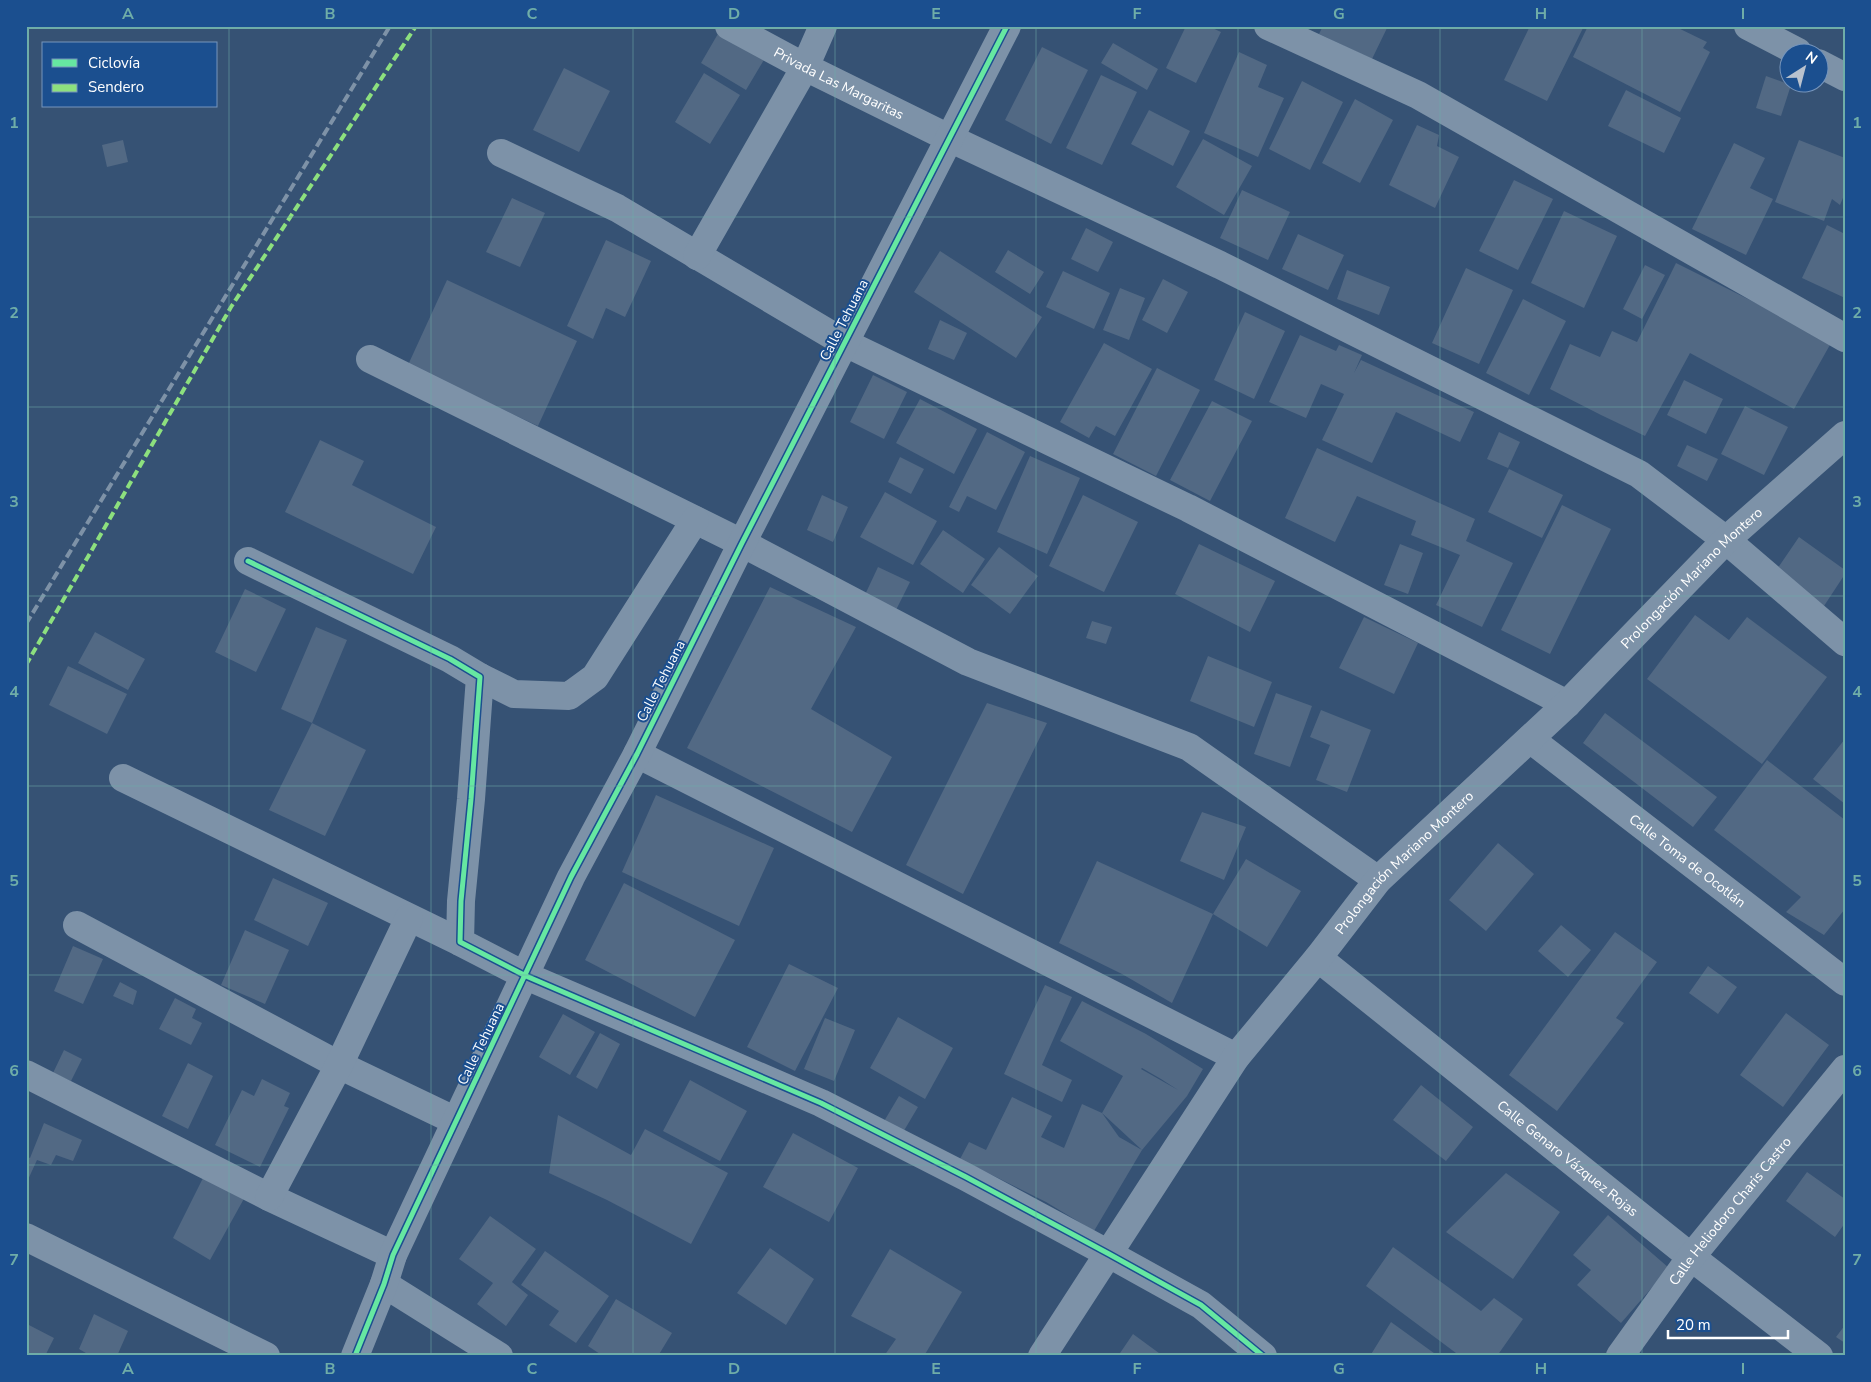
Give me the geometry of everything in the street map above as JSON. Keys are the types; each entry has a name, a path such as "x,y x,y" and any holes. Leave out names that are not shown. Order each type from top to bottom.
{"street":[{"name":"Privada Las Margaritas","path":"729,26 805,67 949,138 1220,265 1639,474 1726,540 1845,642"},
{"path":"698,256 805,67 823,26"},
{"name":"Calle Tehuana","path":"355,1356 384,1284 393,1255 571,877 637,754 742,543 1007,26"},
{"path":"1268,26 1418,96 1845,338"},
{"path":"1748,26 1779,42"},
{"path":"1828,68 1845,77"},
{"path":"501,153 617,208 845,343 1188,508 1567,704"},
{"path":"370,359 742,543 968,662 1189,747 1378,880"},
{"name":"Prolongación Mariano Montero","path":"1042,1356 1236,1057 1318,958 1378,880 1567,704 1726,540 1845,435"},
{"path":"248,561 450,659 514,694 569,696 595,677 695,520"},
{"path":"460,942 461,901 480,677"},
{"name":"Calle Toma de Ocotlán","path":"1530,739 1845,982"},
{"path":"637,754 1236,1057"},
{"path":"123,778 526,976 821,1103 966,1177 1200,1305 1263,1356"},
{"path":"269,1197 339,1065 409,918"},
{"path":"77,925 339,1065 456,1121"},
{"name":"Calle Genaro Vázquez Rojas","path":"1318,958 1690,1257 1819,1356"},
{"name":"Calle Heliodoro Charis Castro","path":"1620,1356 1690,1257 1845,1069"},
{"path":"26,1074 269,1197 393,1255"},
{"path":"26,1237 266,1356"},
{"path":"384,1284 499,1356"}],"building":[{"path":"1186,26 1208,26 1221,32 1196,83 1166,68"},
{"path":"1323,26 1388,26 1372,59 1319,34"},
{"path":"1530,26 1584,26 1547,101 1504,80"},
{"path":"1588,26 1648,26 1654,29 1656,26 1674,26 1707,42 1703,48 1710,52 1680,112 1573,57"},
{"path":"719,32 765,58 746,90 701,63"},
{"path":"1113,43 1158,69 1147,90 1101,63"},
{"path":"1042,47 1088,70 1051,144 1005,120"},
{"path":"1239,52 1267,65 1258,87 1284,98 1258,157 1204,133"},
{"path":"564,68 610,91 579,152 533,130"},
{"path":"704,73 740,95 710,144 675,122"},
{"path":"1101,75 1137,92 1102,165 1066,148"},
{"path":"1766,76 1778,80 1778,92 1789,92 1781,116 1756,108"},
{"path":"1302,81 1343,102 1310,170 1269,149"},
{"path":"1626,90 1681,118 1664,153 1608,126"},
{"path":"1355,99 1393,120 1360,183 1322,163"},
{"path":"1149,110 1190,131 1173,166 1131,144"},
{"path":"1417,125 1439,135 1437,146 1459,157 1435,208 1389,185"},
{"path":"1203,139 1252,166 1224,215 1176,187"},
{"path":"123,140 128,162 107,167 102,145"},
{"path":"1799,140 1845,158 1845,193 1840,205 1832,199 1824,221 1775,202"},
{"path":"1734,143 1765,158 1750,188 1773,199 1746,255 1692,229"},
{"path":"1514,180 1553,199 1518,270 1479,251"},
{"path":"1242,190 1290,212 1268,260 1220,238"},
{"path":"512,198 545,213 520,267 486,252"},
{"path":"1564,211 1617,236 1584,308 1531,283"},
{"path":"1827,225 1845,234 1845,298 1802,278"},
{"path":"1086,228 1113,242 1098,272 1071,259"},
{"path":"1298,234 1344,255 1328,290 1282,269"},
{"path":"606,240 651,261 625,317 606,308 593,339 567,326"},
{"path":"1008,250 1044,272 1030,294 995,272"},
{"path":"940,251 1042,317 1016,358 914,292"},
{"path":"1676,263 1786,318 1831,343 1794,409 1690,353 1645,436 1550,389 1570,344 1600,357 1612,331 1637,342"},
{"path":"1645,265 1665,275 1642,319 1623,309"},
{"path":"1466,268 1513,290 1479,364 1432,343"},
{"path":"1347,270 1390,287 1379,315 1337,299"},
{"path":"1063,271 1110,293 1094,329 1046,307"},
{"path":"1163,279 1188,292 1167,333 1142,320"},
{"path":"447,280 577,341 538,426 408,365"},
{"path":"1120,288 1145,298 1129,340 1103,330"},
{"path":"1523,299 1566,321 1529,395 1486,373"},
{"path":"1245,312 1285,331 1254,399 1214,380"},
{"path":"940,320 967,333 954,360 928,349"},
{"path":"1300,335 1336,351 1339,345 1362,355 1354,373 1361,360 1474,412 1460,442 1396,412 1372,463 1322,440 1344,394 1321,384 1306,418 1269,402"},
{"path":"1104,343 1152,369 1115,436 1096,426 1089,438 1060,422"},
{"path":"1157,368 1200,390 1156,476 1113,454"},
{"path":"873,375 907,392 884,439 850,422"},
{"path":"1684,380 1723,399 1706,434 1667,415"},
{"path":"920,399 977,429 954,474 896,443"},
{"path":"1212,401 1252,421 1210,501 1170,480"},
{"path":"1745,406 1788,427 1764,475 1721,454"},
{"path":"987,432 1025,452 996,510 967,496 959,512 949,507"},
{"path":"1499,432 1520,442 1508,468 1487,459"},
{"path":"320,440 364,461 352,485 436,527 413,574 285,512"},
{"path":"1687,445 1718,459 1707,481 1677,466"},
{"path":"1317,448 1475,519 1466,541 1513,563 1482,627 1436,605 1460,555 1411,535 1416,521 1357,496 1335,542 1285,518"},
{"path":"1030,456 1080,478 1047,554 997,532"},
{"path":"900,457 924,469 911,494 888,482"},
{"path":"1509,469 1563,495 1542,538 1488,512"},
{"path":"885,492 937,521 913,565 860,537"},
{"path":"822,495 848,507 833,542 807,530"},
{"path":"1083,495 1138,522 1104,592 1049,566"},
{"path":"1562,505 1611,529 1550,654 1501,630"},
{"path":"943,530 985,559 963,593 920,564"},
{"path":"1799,537 1845,570 1845,574 1824,606 1775,572"},
{"path":"1199,544 1275,581 1250,632 1175,594"},
{"path":"1400,544 1423,553 1408,594 1384,585"},
{"path":"999,547 1038,576 1010,614 971,585"},
{"path":"878,567 910,582 894,614 863,599"},
{"path":"770,587 856,627 811,709 892,757 852,832 687,748"},
{"path":"245,589 286,609 256,672 215,652"},
{"path":"1695,615 1729,640 1747,617 1827,677 1762,764 1647,679"},
{"path":"1364,617 1418,643 1394,694 1339,668"},
{"path":"1092,621 1112,627 1106,644 1086,638"},
{"path":"316,627 347,640 312,723 281,709"},
{"path":"95,632 145,659 128,690 78,663"},
{"path":"1208,656 1272,682 1254,727 1190,701"},
{"path":"68,666 127,694 107,734 49,705"},
{"path":"1276,693 1312,706 1290,767 1254,754"},
{"path":"987,703 1047,723 963,894 906,865"},
{"path":"1321,710 1371,730 1347,792 1316,780 1330,745 1310,737"},
{"path":"1605,713 1717,797 1693,827 1583,743"},
{"path":"312,723 366,750 325,836 269,810"},
{"path":"1845,739 1845,804 1813,779"},
{"path":"1767,760 1845,820 1845,909 1824,935 1786,912 1801,897 1714,830"},
{"path":"656,795 774,848 739,926 622,872"},
{"path":"1202,812 1246,827 1224,880 1180,861"},
{"path":"1498,843 1534,874 1486,931 1449,900"},
{"path":"1246,859 1301,891 1267,947 1213,914"},
{"path":"1097,861 1213,914 1172,1003 1122,974 1059,943"},
{"path":"273,878 328,903 308,946 254,920"},
{"path":"624,883 735,940 695,1017 585,960"},
{"path":"1561,925 1591,950 1568,977 1538,951"},
{"path":"245,930 289,950 265,1004 221,985"},
{"path":"1615,932 1657,962 1616,1018 1624,1023 1557,1111 1509,1075"},
{"path":"73,946 103,959 83,1004 54,991"},
{"path":"789,964 838,988 795,1071 747,1047"},
{"path":"1708,966 1737,987 1718,1014 1689,993"},
{"path":"120,982 137,991 133,1005 113,996"},
{"path":"1045,985 1072,997 1042,1065 1072,1080 1062,1102 1004,1074"},
{"path":"175,998 196,1009 192,1018 202,1023 191,1045 159,1029"},
{"path":"1082,1001 1146,1034 1203,1069 1187,1096 1142,1150 1102,1113 1123,1076 1060,1041","holes":["1142,1068 1178,1090 1141,1069"]},
{"path":"1786,1013 1829,1045 1783,1107 1740,1075"},
{"path":"563,1014 595,1032 570,1075 539,1057"},
{"path":"898,1017 953,1048 925,1099 870,1068"},
{"path":"825,1018 855,1030 834,1081 804,1069"},
{"path":"600,1033 620,1044 597,1089 576,1077"},
{"path":"64,1050 82,1059 71,1081 53,1073"},
{"path":"188,1063 213,1076 188,1129 162,1116"},
{"path":"262,1079 290,1093 284,1106 289,1108 260,1167 215,1145 242,1090 254,1096"},
{"path":"690,1080 747,1111 720,1161 663,1131"},
{"path":"1421,1085 1473,1127 1446,1161 1393,1120"},
{"path":"899,1096 918,1107 902,1134 883,1123"},
{"path":"1012,1097 1052,1116 1041,1137 1064,1148 1082,1104 1102,1113 1119,1137 1142,1150 1094,1231 1046,1202 960,1159 969,1142 986,1150"},
{"path":"558,1115 631,1155 645,1129 728,1173 691,1244 607,1200 549,1173"},
{"path":"44,1123 82,1140 73,1161 56,1155 51,1165 37,1160 26,1184 26,1156 30,1158"},
{"path":"793,1133 858,1168 829,1222 763,1187"},
{"path":"206,1172 246,1195 210,1260 173,1238"},
{"path":"1807,1172 1845,1199 1845,1223 1835,1237 1786,1201"},
{"path":"1506,1173 1560,1212 1513,1279 1446,1232"},
{"path":"1608,1215 1669,1268 1621,1323 1577,1285 1591,1270 1573,1255"},
{"path":"490,1216 536,1249 512,1282 528,1295 506,1326 477,1304 493,1283 459,1259"},
{"path":"1393,1247 1481,1311 1494,1298 1523,1319 1497,1356 1460,1356 1366,1286"},
{"path":"770,1248 814,1279 786,1325 737,1293"},
{"path":"890,1249 962,1292 924,1356 884,1356 896,1339 851,1316"},
{"path":"545,1251 609,1296 576,1343 549,1325 559,1311 521,1285"},
{"path":"616,1299 672,1333 658,1356 603,1356 588,1346"},
{"path":"94,1314 128,1331 117,1356 91,1356 79,1349"},
{"path":"1391,1322 1438,1356 1370,1356"},
{"path":"27,1324 54,1338 45,1356 26,1356"},
{"path":"1845,1325 1845,1343 1836,1337"},
{"path":"1133,1334 1163,1356 1118,1356"}],"railway":[{"path":"26,624 390,26"}],"marked path":[{"path":"26,665 231,307 416,26"}],"cycle path":[{"path":"355,1356 384,1284 393,1255 571,877 637,754 742,543 1007,26"},
{"path":"248,561 450,659 480,677 461,901 460,942 526,976 821,1103 966,1177 1201,1305 1263,1356"}]}
